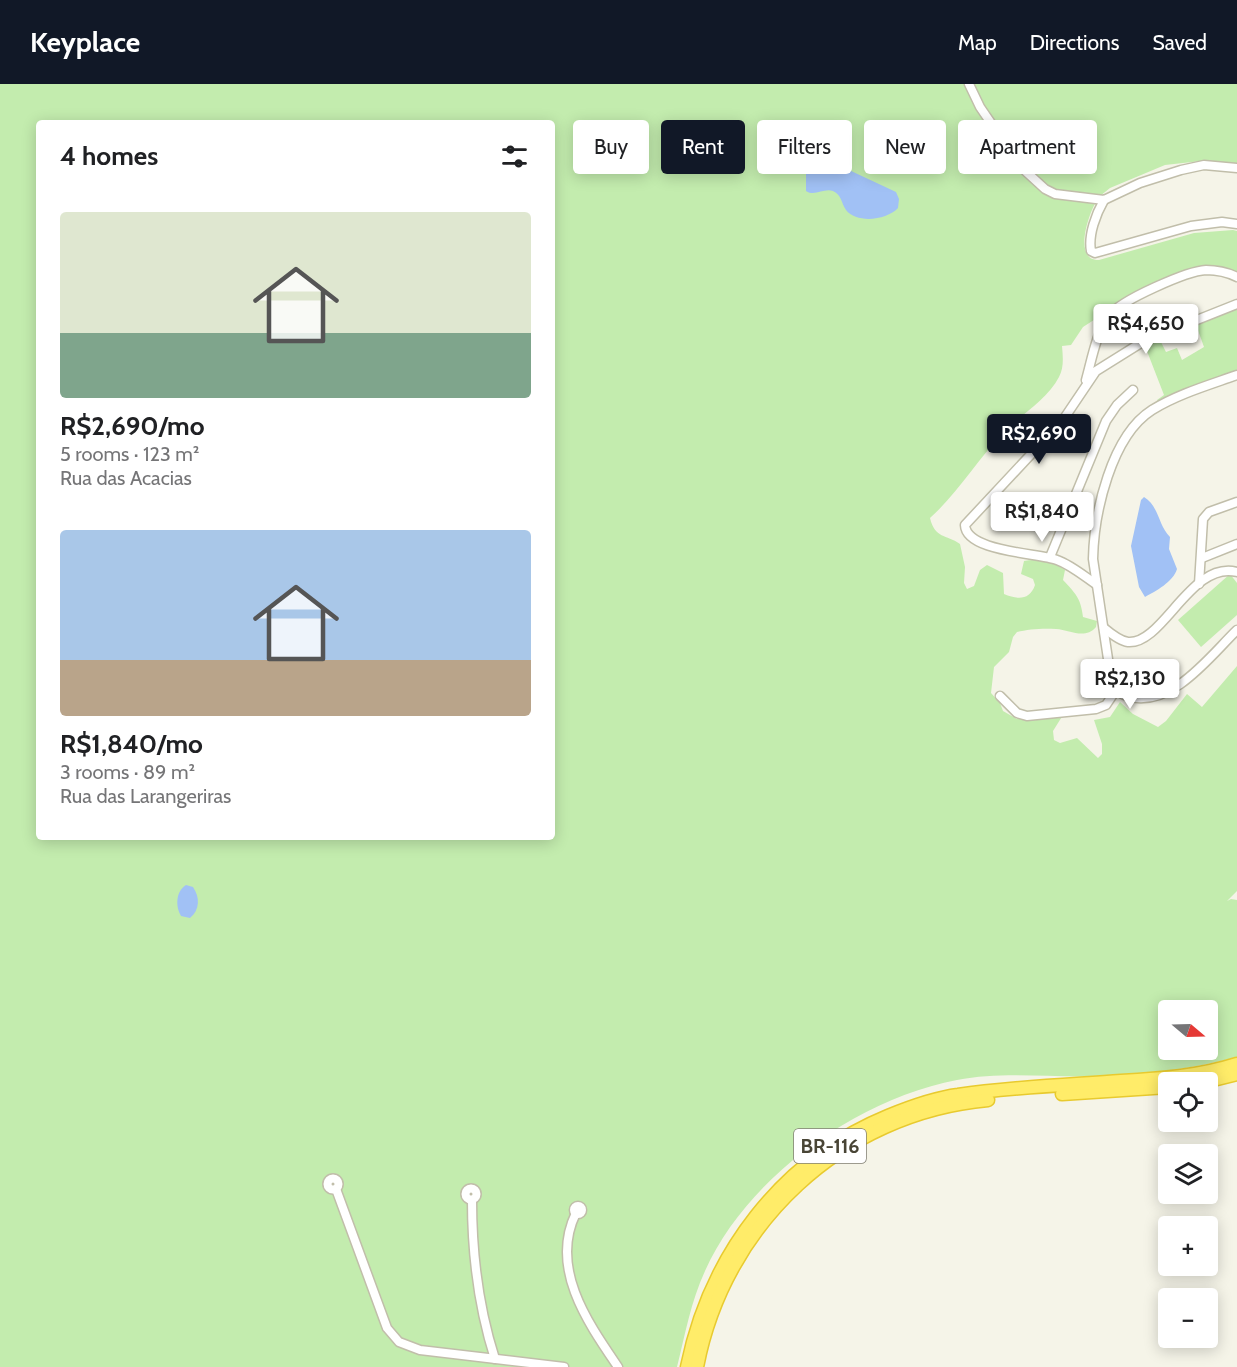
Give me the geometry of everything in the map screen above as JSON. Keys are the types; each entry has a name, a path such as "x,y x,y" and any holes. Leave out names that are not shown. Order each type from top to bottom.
{"highway":[{"name":"BR-116","path":"687,1367 695,1332 709,1293 735,1245 766,1203 817,1155 843,1138 875,1121 930,1101 956,1095 1137,1085 1237,1064"},
{"path":"1218,1079 1237,1074"},
{"name":"BR-116","path":"1137,1085 1158,1086"},
{"name":"BR-116","path":"697,1367 706,1328 714,1306 744,1246 779,1203 826,1160 873,1132 930,1110 980,1100 1090,1088"}],"street":[{"path":"969,84 980,107 1022,168 1034,180 1056,194 1104,200 1140,183 1181,170 1204,165 1237,168"},
{"path":"1104,200 1091,235 1090,247 1095,253 1191,226 1222,222 1237,224"},
{"path":"1083,390 1100,334 1114,309 1189,274 1212,270 1237,277"},
{"path":"1097,585 1066,564 1050,557 994,548 969,534 964,528 969,519 1063,420 1096,371 1114,358 1163,333 1237,304"},
{"path":"1237,375 1171,400 1152,410 1138,421 1126,436 1109,477 1096,524 1093,559 1111,679 1116,690 1138,698 1168,693 1237,630"},
{"path":"1050,557 1106,421 1117,405 1133,390"},
{"path":"1199,584 1202,526 1205,515 1237,502"},
{"path":"1202,558 1237,544"},
{"path":"1104,628 1128,642 1140,640 1154,631 1167,614 1199,584 1215,574 1237,570"},
{"path":"1000,696 1017,713 1032,717 1102,707 1116,690"},
{"path":"336,1189 387,1328 395,1338 412,1348 564,1367"},
{"path":"472,1200 476,1285 495,1359"},
{"path":"576,1213 570,1227 568,1242 575,1294 584,1316 618,1367"}],"green space":[{"path":"0,84 1237,84 1237,164 1201,161 1165,165 1110,188 1099,198 1093,208 1087,226 1085,246 1086,253 1091,258 1099,260 1194,233 1233,230 1237,231 1237,272 1215,266 1172,275 1145,287 1083,327 1071,345 1062,346 1062,370 1048,393 1003,433 950,498 930,518 938,533 960,544 965,567 964,583 967,589 974,586 980,570 987,565 1003,573 1004,594 1014,597 1027,596 1035,585 1033,579 1021,574 1024,561 1046,561 1065,570 1063,580 1077,596 1083,617 1097,621 1092,631 1082,634 1051,629 1017,632 1013,637 1009,652 994,667 991,693 1000,703 1003,711 1017,719 1063,715 1053,731 1054,740 1060,743 1077,738 1098,758 1102,754 1102,744 1094,720 1110,717 1120,702 1133,714 1158,727 1166,721 1187,694 1202,707 1237,666 1237,891 1227,901 1237,900 1237,1057 1168,1071 1133,1074 974,1077 919,1090 881,1105 844,1124 809,1147 777,1174 748,1204 724,1237 705,1271 689,1318 677,1367 0,1367"},
{"path":"1237,308 1237,372 1159,404 1157,400 1164,395 1145,346 1159,338 1166,352 1177,348 1182,360 1204,347 1195,322"},
{"path":"1230,574 1237,583 1237,615 1201,647 1178,620"}],"water":[{"path":"852,171 896,192 899,199 898,208 880,218 864,219 846,210 838,195 833,191 809,193 806,191 806,174 852,174"},
{"path":"1144,497 1153,505 1170,537 1169,549 1177,569 1168,582 1145,597 1139,587 1131,546 1141,500"},
{"path":"186,885 193,887 198,899 196,911 190,918 181,916 177,903 180,891"}]}
